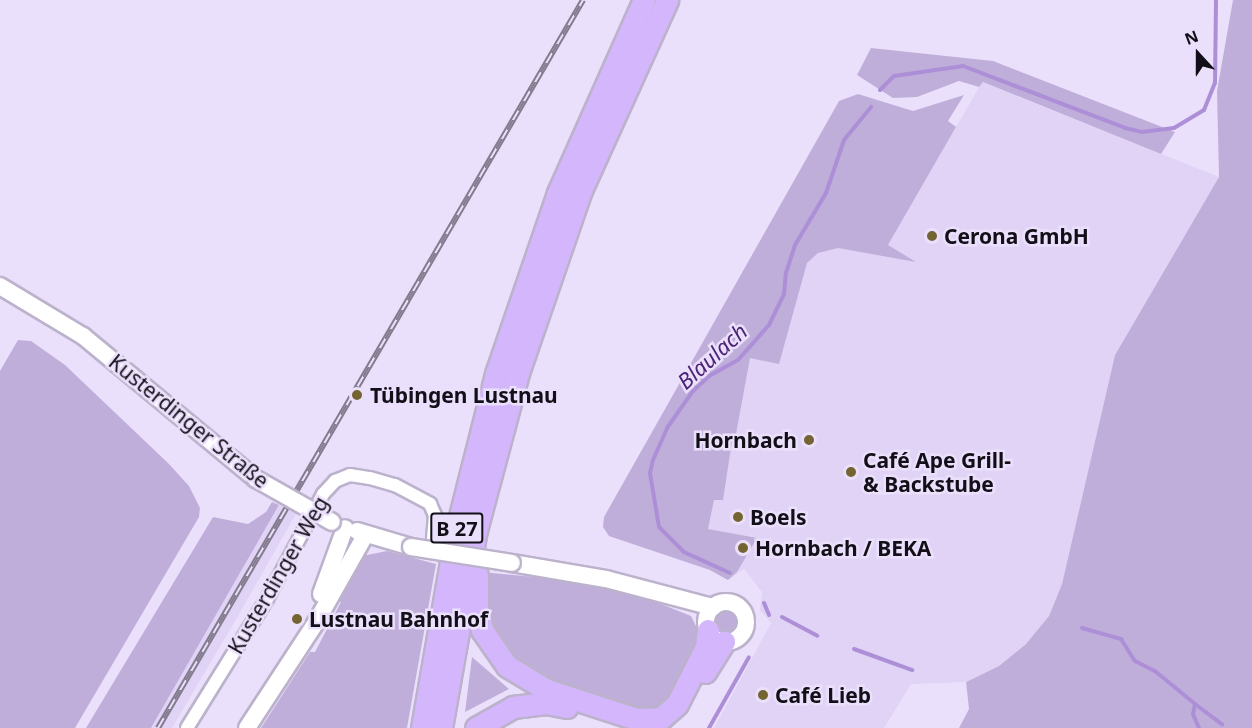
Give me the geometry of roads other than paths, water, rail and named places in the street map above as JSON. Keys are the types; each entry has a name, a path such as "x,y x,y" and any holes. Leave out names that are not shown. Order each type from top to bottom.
{"highway":[{"name":"B 27","path":"419,724 457,528 496,374 558,193 644,0"},
{"name":"B 27","path":"441,728 476,530 507,408 555,259 603,136 667,0"},
{"path":"476,530 479,555 476,597 482,630 507,666 547,690 636,719 661,718 683,696 706,647 713,626"},
{"path":"666,728 680,716 713,626"},
{"path":"476,728 498,712 537,703 564,706 624,728"}],"street":[{"name":"Kusterdinger Straße","path":"0,286 83,336 256,479 339,525 411,547 606,579 667,598 713,626"},
{"name":"Kusterdinger Weg","path":"187,728 267,599 323,494 335,481 350,475 370,478 395,485 430,504 435,515 433,539"},
{"path":"295,656 301,634 329,580 339,525"},
{"path":"247,728 295,656 366,534"}],"waterway":[{"name":"Blaulach","path":"880,90 894,76 963,66 1125,128 1142,132 1174,128 1204,110 1215,83 1216,0"},
{"name":"Blaulach","path":"730,573 684,552 659,527 650,473 653,460 667,428 693,391 709,376 738,360 769,325 784,294 786,273 795,245 826,193 844,140 871,107"},
{"name":"Blaulach","path":"764,603 769,615"},
{"path":"782,617 817,636"},
{"path":"1082,628 1121,639 1135,661 1155,671 1195,704 1193,714 1199,728"},
{"path":"854,649 912,670"},
{"name":"Blaulach","path":"709,728 749,657"},
{"path":"1195,704 1222,724"}],"railway":[{"path":"158,728 583,0"}],"place":[{"name":"Cerona GmbH","path":"932,236"},
{"name":"Tübingen Lustnau","path":"357,395"},
{"name":"Hornbach","path":"809,440"},
{"name":"Café Ape Grill- & Backstube","path":"851,472"},
{"name":"Boels","path":"738,517"},
{"name":"Hornbach / BEKA","path":"743,548"},
{"name":"Lustnau Bahnhof","path":"297,619"},
{"name":"Café Lieb","path":"763,695"}]}
